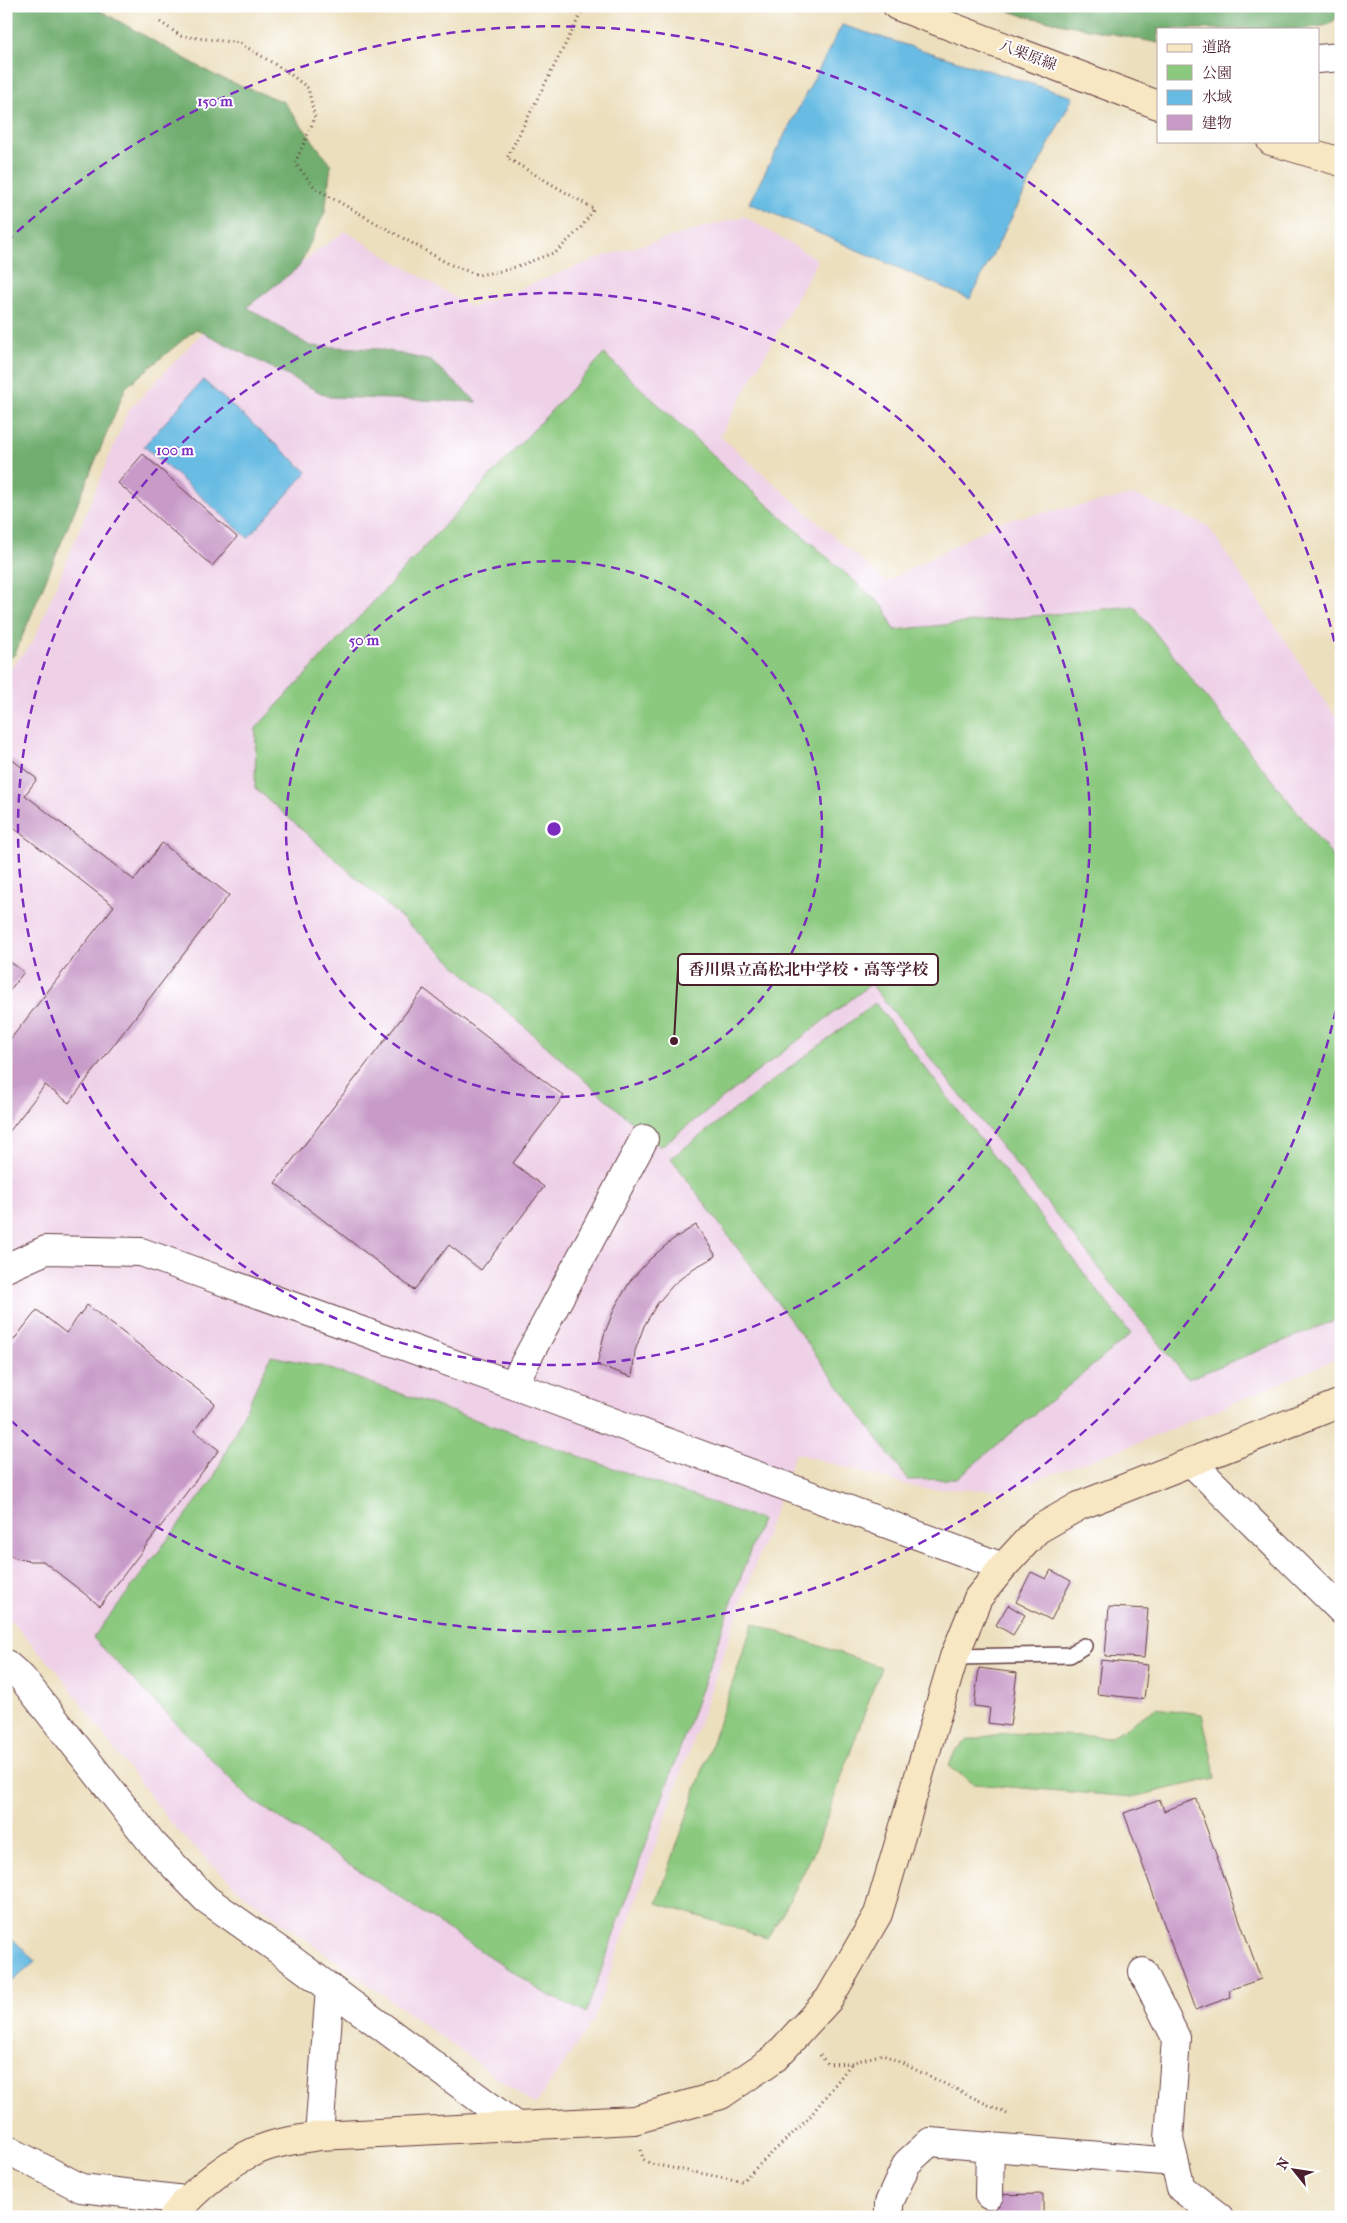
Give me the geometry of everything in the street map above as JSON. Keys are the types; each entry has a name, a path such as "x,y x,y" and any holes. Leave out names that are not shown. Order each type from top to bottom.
{"street":[{"name":"八栗原線","path":"897,6 1157,105"},
{"path":"1320,59 1341,56"},
{"path":"1274,142 1341,162"},
{"path":"513,1385 644,1139"},
{"path":"6,1268 46,1250 141,1252 513,1385 1003,1567"},
{"path":"6,2149 81,2188 179,2209 226,2168 268,2146 319,2136 634,2120 721,2095 775,2058 829,1999 878,1914 954,1657 978,1598 1003,1567 1037,1530 1079,1506 1341,1404"},
{"path":"1191,1462 1341,1610"},
{"path":"6,1664 22,1678 152,1843 206,1899 516,2126"},
{"path":"1143,1972 1176,2038 1168,2140 1181,2188 1219,2217"},
{"path":"319,2136 330,1988"},
{"path":"889,2217 889,2203 907,2163 930,2142 1174,2162"},
{"path":"989,2195 990,2146"}],"lane":[{"path":"954,1657 1070,1655 1084,1646"}],"path":[{"path":"160,22 180,36 240,43 286,71 308,88 315,118 295,164 316,189 449,264 478,274 507,270 556,252 580,229 594,208 507,158 585,6"},
{"path":"799,2032 828,2064 851,2063 883,2054 1014,2118"},
{"path":"639,2143 643,2159 652,2164 742,2181 808,2119 851,2063"}],"shaded area":[{"path":"744,216 818,260 720,436 886,582 1001,521 1134,495 1208,526 1341,724 1341,1357 1141,1442 1008,1490 922,1489 795,1453 593,2021 535,2105 242,1893 179,1833 124,1763 59,1673 6,1616 6,673 33,642 128,411 199,336 345,231 471,307 604,256"}],"green space":[{"path":"6,6 92,6 216,76 284,102 331,165 325,212 299,267 247,307 310,346 380,349 431,361 477,402 329,397 196,329 126,387 15,654 6,663"},
{"path":"995,6 1341,6 1341,15 1328,25 1312,28 1157,28 1157,43 1024,16"},
{"path":"604,354 735,476 885,608 894,630 1134,606 1341,867 1341,1318 1188,1379 871,984 660,1147 255,788 256,728"},
{"path":"875,1003 1131,1334 956,1479 908,1480 671,1158"},
{"path":"271,1356 325,1367 761,1520 586,2013 546,1994 249,1798 93,1638 212,1481"},
{"path":"753,1623 881,1667 817,1845 787,1906 767,1938 657,1903"},
{"path":"1156,1708 1202,1714 1216,1778 1132,1797 974,1784 949,1766 955,1751 968,1740 1005,1733 1111,1737"}],"water":[{"path":"842,25 1073,97 970,299 749,203"},
{"path":"203,380 307,472 248,538 144,446"},
{"path":"6,1933 36,1961 6,1987"}],"building":[{"path":"143,454 237,537 212,566 118,483"},
{"path":"6,755 37,779 25,795 134,880 162,843 229,895 69,1103 45,1085 6,1136 6,1045 114,906 6,822"},
{"path":"6,959 24,972 6,995"},
{"path":"424,989 564,1096 513,1163 544,1187 481,1270 449,1245 414,1290 275,1183"},
{"path":"696,1225 716,1256 694,1268 674,1284 657,1304 644,1326 635,1351 632,1377 597,1365 604,1335 615,1307 631,1280 650,1259 672,1240"},
{"path":"87,1305 215,1403 194,1431 219,1450 100,1606 43,1561 29,1561 6,1553 6,1350 37,1310 66,1333"},
{"path":"1051,1570 1071,1581 1051,1620 1016,1602 1031,1572 1046,1579"},
{"path":"1008,1605 1025,1615 1013,1635 996,1625"},
{"path":"1109,1607 1148,1609 1144,1658 1105,1656"},
{"path":"1101,1660 1148,1665 1144,1699 1097,1694"},
{"path":"979,1668 1017,1673 1010,1726 988,1723 990,1708 974,1706"},
{"path":"1196,1799 1261,1979 1229,1990 1231,1997 1195,2010 1124,1813 1160,1800 1164,1811"},
{"path":"1043,2194 1043,2217 985,2217 985,2195"}],"place":[{"name":"香川県立高松北中学校・高等学校","path":"674,1041"}]}
